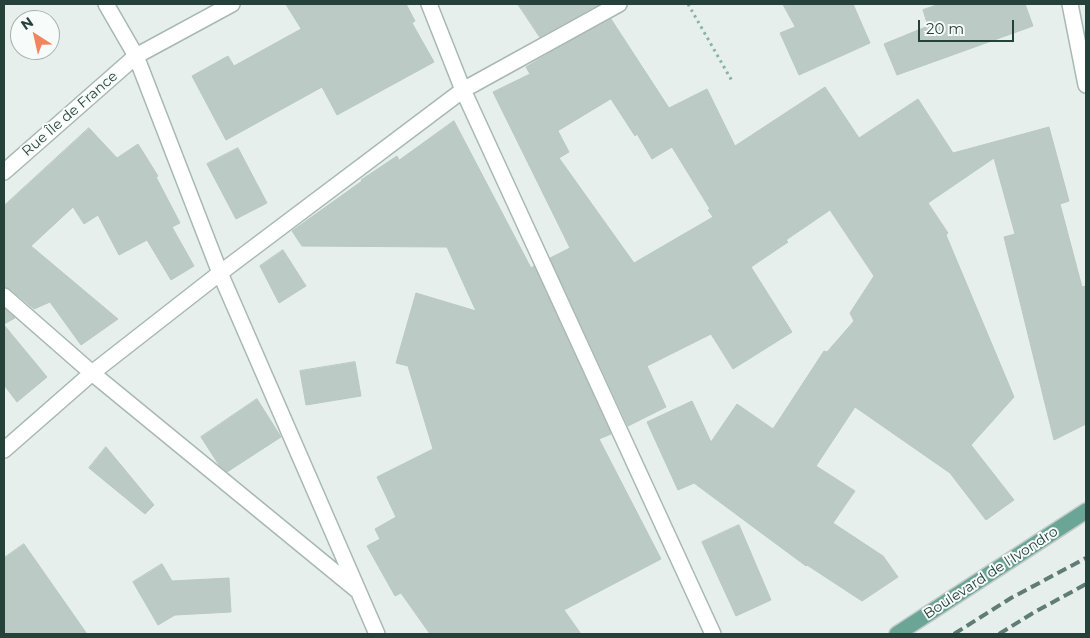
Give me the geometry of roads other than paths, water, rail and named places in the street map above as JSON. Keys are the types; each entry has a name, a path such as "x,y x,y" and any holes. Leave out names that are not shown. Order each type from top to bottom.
{"main road":[{"name":"Boulevard de l'Ivondro","path":"897,634 1086,511"}],"street":[{"path":"106,4 136,56 220,273 377,634"},
{"name":"Rue Île de France","path":"4,172 136,56 232,4"},
{"path":"429,4 462,90 713,634"},
{"path":"4,450 92,373 220,273 462,90 619,4"},
{"path":"1070,4 1086,85"},
{"path":"4,296 92,373 360,593"}],"railway":[{"path":"954,634 1011,598 1086,558"},
{"path":"999,634 1086,584"}]}
